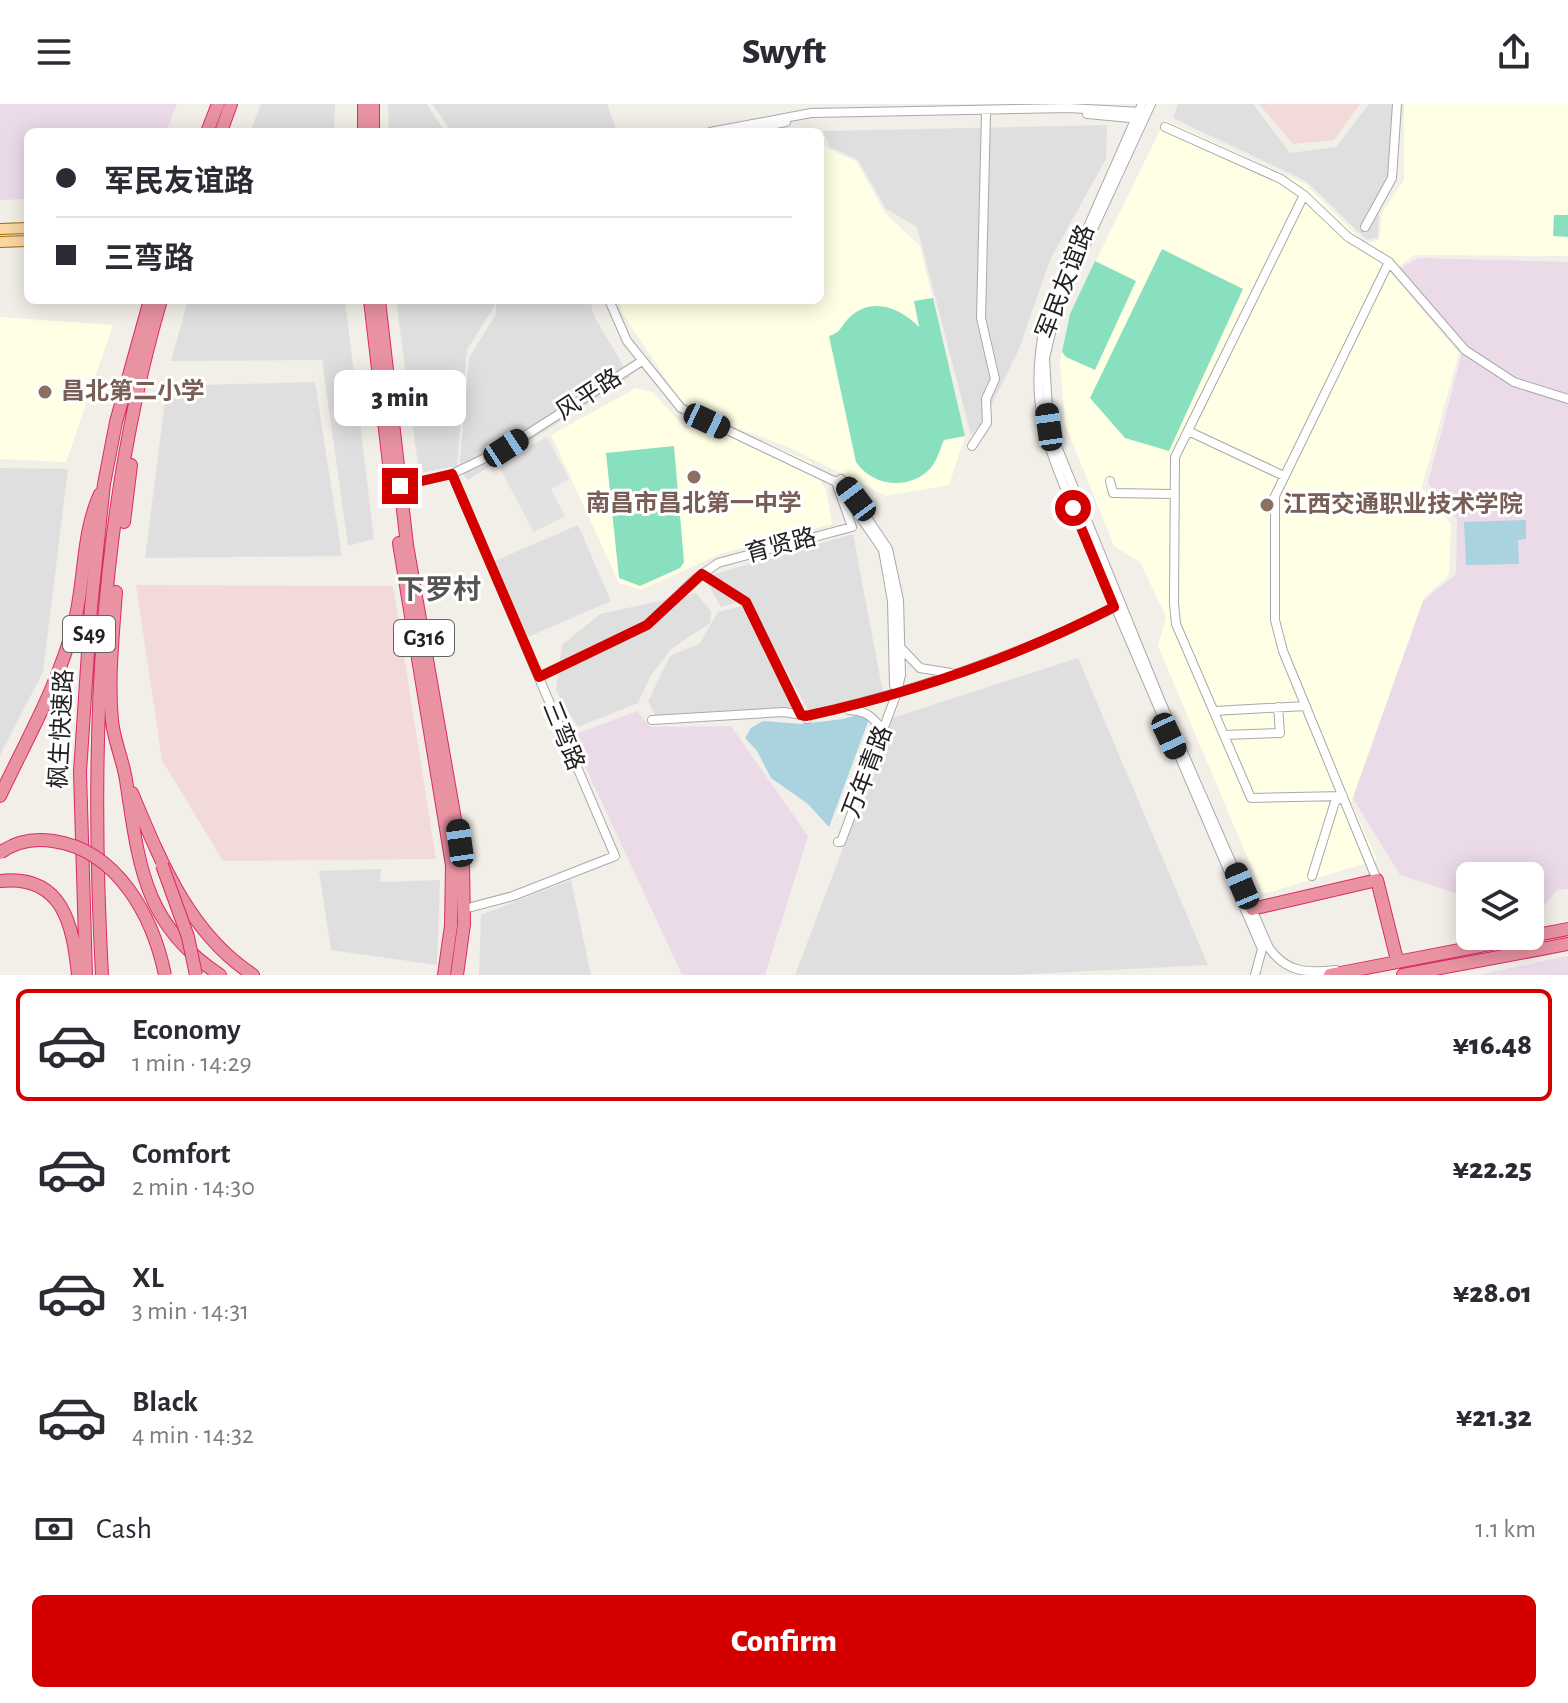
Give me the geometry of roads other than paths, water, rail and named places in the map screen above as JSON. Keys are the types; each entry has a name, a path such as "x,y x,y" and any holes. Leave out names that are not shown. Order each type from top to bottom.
{"highway":[{"path":"209,128 218,104"},
{"path":"222,128 231,104"},
{"path":"364,104 364,128"},
{"path":"373,104 373,128"},
{"name":"枫生快速路","path":"86,975 80,772 91,607 104,484 116,422 149,304"},
{"name":"枫生快速路","path":"102,975 97,787 101,663 119,488 137,390 160,304"},
{"name":"G316","path":"374,304 407,545 457,822 464,909 457,975"},
{"name":"G316","path":"374,304 402,567 452,865 453,910 444,975"},
{"path":"137,390 110,675 112,724 125,776 135,847 153,904 184,947 220,975"},
{"path":"0,796 55,683 67,647 76,618 91,513 104,484"},
{"path":"125,776 188,937 196,975"},
{"path":"0,853 21,841 42,839 66,842 90,853 121,879 136,901 161,953 165,975"},
{"path":"162,865 209,937 233,962 253,975"},
{"path":"1249,909 1377,880 1396,956"},
{"path":"0,881 27,881 56,898 66,913 75,943 78,975"},
{"path":"1330,975 1568,929"},
{"path":"1403,975 1568,944"}],"main road":[{"path":"0,229 24,228"},
{"path":"0,242 24,241"}],"street":[{"path":"1365,227 1392,178 1397,104"},
{"path":"731,128 811,113 1031,106 1143,112"},
{"path":"756,128 810,118 1143,112"},
{"name":"军民友谊路","path":"1143,112 1053,304 1037,360 1037,400 1047,444 1249,909"},
{"path":"972,446 987,423 986,399 995,379 981,318 986,114"},
{"path":"1165,127 1281,179 1304,195 1348,237 1389,262 1465,350 1488,368 1514,382 1568,399"},
{"path":"1304,195 1175,457 1176,624 1251,798 1343,796"},
{"path":"1377,880 1283,651 1275,620 1275,496 1389,262"},
{"path":"611,304 627,341 681,408 836,482"},
{"name":"风平路","path":"452,474 506,448 642,361"},
{"path":"1188,431 1284,476"},
{"path":"400,486 452,474"},
{"name":"三弯路","path":"452,474 615,856 513,896 464,909"},
{"name":"万年青路","path":"900,643 898,591 888,549 841,479 836,482 883,550 892,601 894,698 878,736 838,842 894,698 901,675 900,643"},
{"path":"1110,481 1113,493 1174,494"},
{"name":"育贤路","path":"539,677 647,625 718,563 852,527 836,482"},
{"path":"702,574 746,602 807,719 894,698 1058,641 1118,608"},
{"path":"652,720 784,712 804,715 894,698 1055,637 1118,608"},
{"path":"900,643 905,655 920,668 956,674"},
{"path":"1214,711 1306,706"},
{"path":"1224,735 1280,733 1278,707"},
{"path":"848,710 863,711 872,718 878,724 878,736"},
{"path":"1312,876 1335,802 1343,796"},
{"path":"1249,909 1269,948 1286,966 1310,973 1379,966"},
{"path":"1249,909 1262,949 1255,975"}],"water":[{"path":"1526,520 1526,539 1518,540 1519,564 1466,565 1464,522"},
{"path":"872,711 829,827 808,804 771,778 757,751 745,738 751,728 763,721 802,724 843,719"}],"place":[{"name":"昌北第二小学","path":"45,392"},
{"name":"南昌市昌北第一中学","path":"694,477"},
{"name":"江西交通职业技术学院","path":"1267,505"}],"district":[{"name":"下罗村","path":"439,591"}]}
